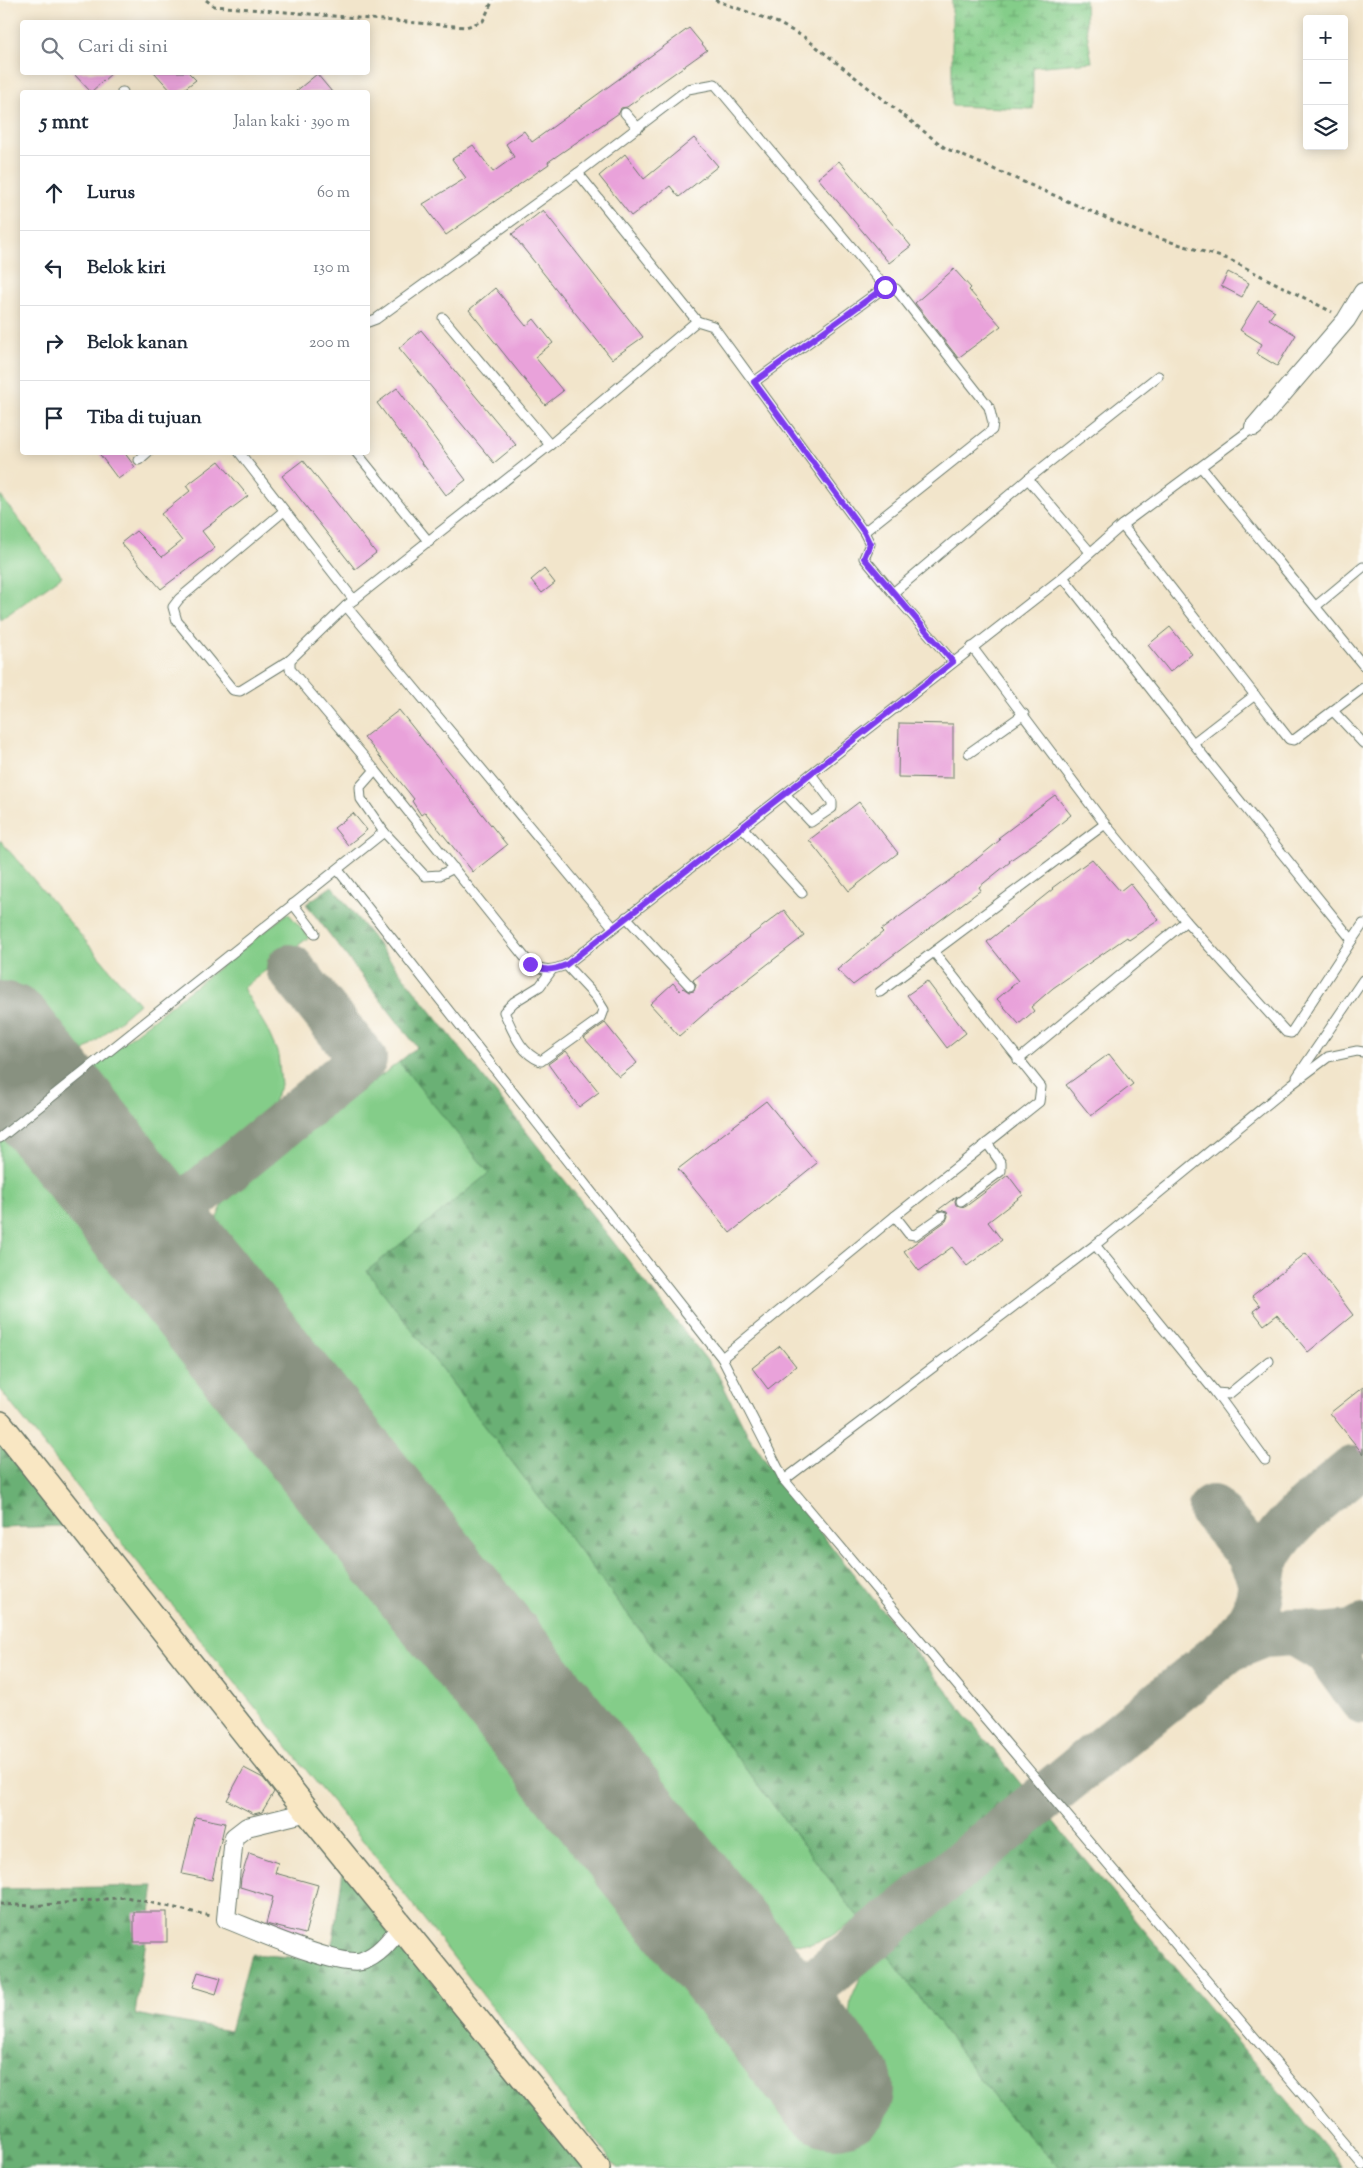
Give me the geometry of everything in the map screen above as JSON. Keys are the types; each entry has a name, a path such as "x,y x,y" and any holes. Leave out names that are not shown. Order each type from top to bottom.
{"street":[{"path":"1254,428 1346,320 1363,292"},
{"path":"0,1424 308,1812 402,1925 598,2168"},
{"path":"308,1812 247,1827 234,1837 226,1919 336,1960 361,1961 381,1950 402,1925"}],"lane":[{"path":"370,321 376,319 578,173 688,89 715,84 885,287 896,289 989,407 993,423 992,430 864,532"},
{"path":"625,113 638,128"},
{"path":"578,173 697,321 713,326 864,532 870,544 864,558 953,662"},
{"path":"754,382 885,287"},
{"path":"443,318 550,444"},
{"path":"284,511 178,599 173,607 176,621 233,690 240,691 290,660 346,606 550,444 697,321"},
{"path":"893,592 1028,479 1158,376"},
{"path":"566,965 596,996 604,1010 601,1018 541,1061 536,1059 518,1042 504,1012 514,1002 540,986 552,971 566,965 1063,577 1122,525 1254,428"},
{"path":"139,460 145,455"},
{"path":"241,455 354,600"},
{"path":"358,455 429,542"},
{"path":"1200,467 1363,665"},
{"path":"1028,479 1090,552"},
{"path":"1122,525 1289,739 1294,740 1334,712 1363,688"},
{"path":"1316,606 1363,567"},
{"path":"1063,577 1193,743 1352,940"},
{"path":"346,606 613,927"},
{"path":"972,647 1105,824 1186,921 1286,1032 1291,1033 1363,924"},
{"path":"290,660 290,669 375,770 530,964 541,970 552,971"},
{"path":"1193,743 1255,695"},
{"path":"1334,712 1363,743"},
{"path":"969,754 1024,714"},
{"path":"375,770 360,787 361,799 384,832 425,876 440,875 454,868"},
{"path":"786,794 810,822 832,808 832,802 811,774"},
{"path":"880,992 1105,824"},
{"path":"742,827 802,893"},
{"path":"0,1138 384,832"},
{"path":"338,870 722,1358 784,1480 1363,2166"},
{"path":"293,904 315,933"},
{"path":"626,917 690,986"},
{"path":"1018,1060 1186,921"},
{"path":"722,1358 895,1216 1039,1102 1041,1087 934,952"},
{"path":"1292,1084 1363,980"},
{"path":"784,1480 1095,1245 1292,1084 1328,1057 1357,1051 1363,1052"},
{"path":"961,1201 1001,1171 1001,1163 988,1143"},
{"path":"895,1216 909,1234 915,1235 942,1216"},
{"path":"1095,1245 1216,1393 1265,1460"},
{"path":"1216,1393 1229,1394 1269,1361"}],"path":[{"path":"206,0 214,6 466,27 483,21 493,0"},
{"path":"715,0 778,23 804,37 945,148 1141,233 1228,259 1346,320"},
{"path":"0,1904 33,1906 126,1897 226,1919"}],"green space":[{"path":"952,0 1085,0 1086,26 1092,62 1033,67 1033,109 952,106"},
{"path":"0,495 62,576 0,620"},
{"path":"0,840 139,1004 57,1075 0,1005"},
{"path":"332,886 717,1373 746,1431 777,1478 1024,1788 859,1918 367,1271 489,1173 399,1062 417,1047 306,904"},
{"path":"288,913 309,937 243,988 267,1029 278,1054 281,1085 263,1122 226,1153 184,1177 169,1179 153,1175 127,1164 66,1088"},
{"path":"399,1062 490,1173 367,1271 859,1918 830,1937 810,1944 792,1943 768,1934 736,1897 691,1878 214,1272 210,1244 215,1222 228,1193"},
{"path":"0,1076 658,1902 670,1948 798,2118 872,2060 852,2035 849,2015 851,1999 861,1976 887,1954 1005,2112 1060,2168 617,2168 350,1824 0,1390"},
{"path":"0,1443 68,1526 0,1528"},
{"path":"1053,1821 1343,2168 1060,2168 1005,2112 887,1954"},
{"path":"343,1871 585,2168 0,2168 0,1889 154,1886 135,2014 230,2031 251,1954 330,1960"}],"building":[{"path":"689,28 707,50 627,107 621,108 619,113 548,162 549,164 446,235 423,204 466,178 452,159 473,145 493,172 514,157 506,144 524,131 532,142"},
{"path":"75,75 110,75 93,90 89,90"},
{"path":"157,75 191,75 196,80 183,90 170,90"},
{"path":"318,75 330,90 297,90"},
{"path":"694,138 718,166 679,197 670,186 631,216 599,176 625,154 644,179"},
{"path":"839,161 911,246 889,263 818,178"},
{"path":"543,210 643,337 612,359 512,234"},
{"path":"954,269 971,288 969,290 1001,326 958,358 915,303"},
{"path":"1228,272 1249,283 1242,297 1221,286"},
{"path":"495,288 526,326 534,319 553,343 535,357 563,391 545,405 469,310"},
{"path":"1258,301 1275,311 1269,319 1296,335 1277,366 1257,354 1262,344 1240,330"},
{"path":"421,330 516,445 494,463 399,348"},
{"path":"397,388 466,480 446,495 377,403"},
{"path":"100,455 126,455 135,467 118,479"},
{"path":"303,460 376,553 355,569 282,476"},
{"path":"219,461 248,496 202,531 215,548 161,589 121,543 136,531 162,557 182,541 161,514 190,491 186,486"},
{"path":"544,569 555,583 542,593 531,580"},
{"path":"1170,627 1192,654 1170,672 1148,645"},
{"path":"399,710 507,845 473,872 425,812 421,815 412,801 414,799 364,737"},
{"path":"899,723 953,724 953,778 898,777"},
{"path":"1055,795 1071,815 1009,861 979,887 981,890 853,985 837,970 883,932 881,930 961,872 1000,840 998,838"},
{"path":"859,802 898,853 849,891 809,840"},
{"path":"353,813 367,830 348,845 334,828"},
{"path":"1092,859 1120,891 1130,883 1159,920 1129,940 1127,937 1053,988 1031,1007 1034,1011 1019,1024 997,999 1018,981 987,942 1052,888"},
{"path":"784,910 804,936 711,1008 679,1036 650,1004 673,983 680,991 683,988 689,992 694,991 696,985 693,980"},
{"path":"927,981 966,1033 947,1048 907,995"},
{"path":"605,1023 637,1063 619,1077 584,1038"},
{"path":"566,1051 599,1092 579,1107 548,1064"},
{"path":"1109,1054 1133,1084 1091,1116 1066,1085"},
{"path":"766,1101 817,1163 730,1233 678,1169"},
{"path":"1008,1175 1023,1195 988,1222 1002,1240 967,1266 952,1247 919,1271 904,1251 946,1221 947,1212 938,1210 957,1196 956,1205 965,1207"},
{"path":"1306,1253 1353,1315 1308,1352 1277,1315 1264,1325 1253,1311 1260,1306 1252,1296"},
{"path":"780,1346 796,1366 768,1389 752,1368"},
{"path":"1363,1387 1363,1454 1330,1413"},
{"path":"244,1768 263,1778 274,1792 262,1812 254,1814 227,1800"},
{"path":"195,1817 225,1823 212,1880 182,1874"},
{"path":"249,1853 278,1863 275,1873 318,1885 305,1934 266,1924 273,1897 240,1887"},
{"path":"134,1912 167,1912 167,1942 134,1942"},
{"path":"198,1972 221,1978 216,1994 193,1987"}],"taxiway":[{"path":"153,1231 363,1059 290,968"},
{"path":"776,2015 1229,1648 1243,1631 1254,1613 1259,1599 1265,1563 1278,1539 1297,1517 1353,1470"},
{"path":"1212,1509 1249,1552 1261,1579"},
{"path":"1229,1648 1264,1634 1295,1632 1322,1637 1352,1634 1363,1628"},
{"path":"1295,1632 1327,1651 1363,1700"}],"runway":[{"path":"0,1040 835,2089"}],"route":[{"path":"530,964 541,970 552,971 566,965 953,662 864,558 870,544 864,532 754,382 885,287"}]}
